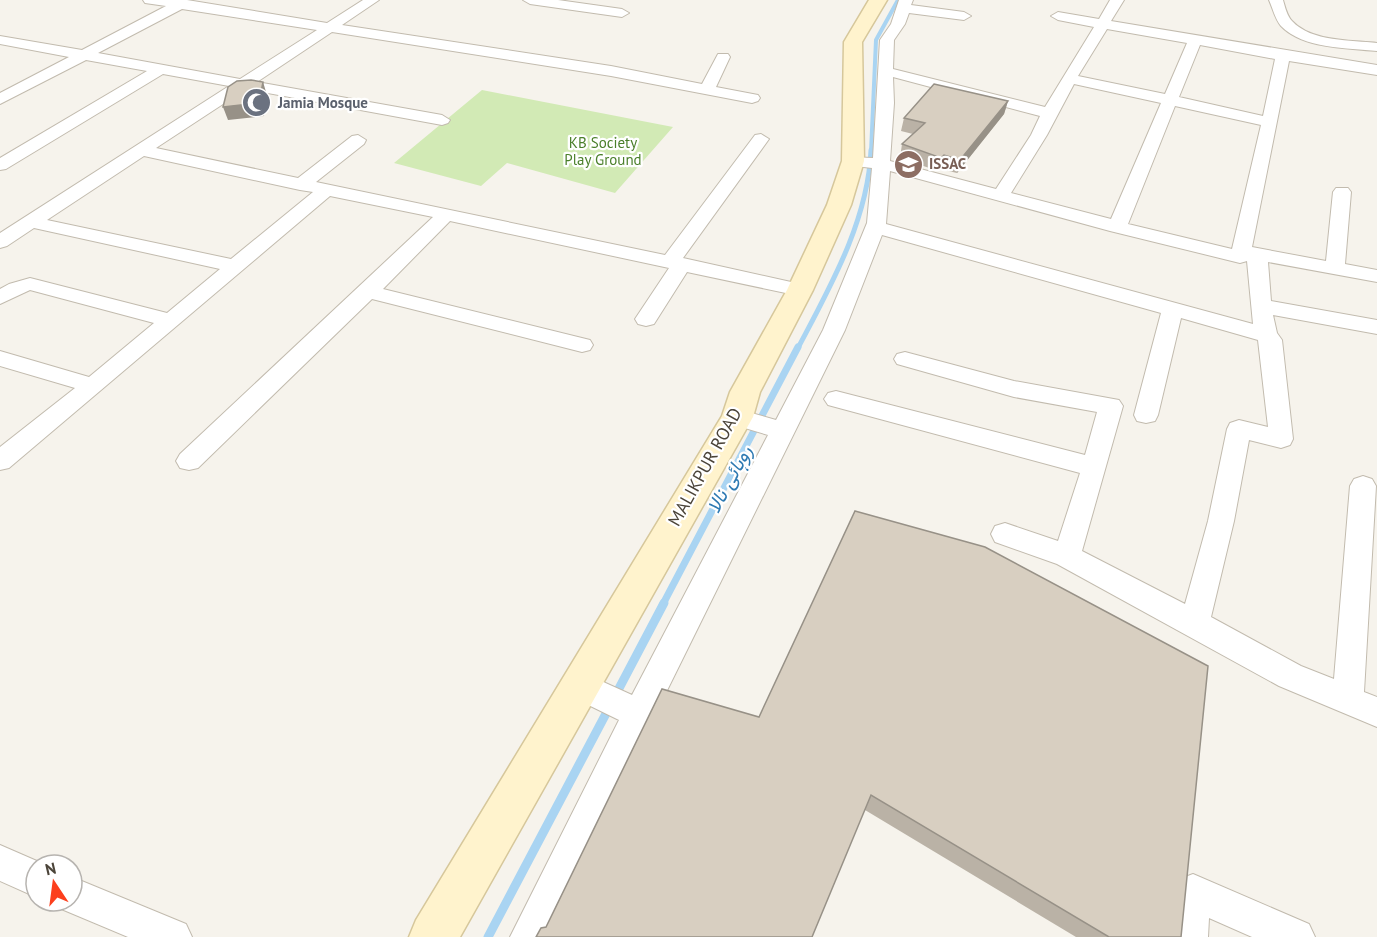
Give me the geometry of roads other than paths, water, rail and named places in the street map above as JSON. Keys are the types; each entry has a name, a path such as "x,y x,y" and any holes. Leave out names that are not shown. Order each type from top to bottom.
{"street":[{"path":"150,0 184,2 329,28 610,71 752,98"},
{"path":"0,242 372,0"},
{"path":"530,0 622,13"},
{"path":"1000,196 1117,0"},
{"path":"1276,0 1286,24 1305,35 1377,47"},
{"path":"0,99 184,2"},
{"path":"896,3 964,16"},
{"name":"MALIKPUR ROAD","path":"437,936 586,688 742,419 745,393 800,290 838,205 865,163 853,42 874,37 896,3"},
{"path":"1058,16 1195,41 1273,50 1377,70"},
{"path":"0,40 244,82 442,120"},
{"path":"1117,227 1195,41"},
{"path":"1266,335 1249,253 1270,122 1273,50"},
{"path":"707,90 723,57"},
{"path":"0,165 163,68"},
{"path":"894,73 1049,113"},
{"path":"936,74 1049,113"},
{"path":"1070,79 1270,122"},
{"path":"909,89 1049,113"},
{"path":"646,319 676,263 761,139"},
{"path":"300,185 358,140"},
{"path":"142,150 800,290"},
{"path":"529,937 633,711 778,429 834,330 876,227 865,163 1240,257 1249,253 1377,276"},
{"path":"0,461 326,190"},
{"path":"1335,268 1342,192"},
{"path":"189,461 446,215"},
{"path":"32,222 234,266"},
{"path":"876,227 1266,335 1271,340 1281,439 1239,429 1221,521 1195,623"},
{"path":"0,298 16,288 30,284 169,320"},
{"path":"368,292 582,345"},
{"path":"1261,306 1377,327"},
{"path":"1146,415 1173,309"},
{"path":"0,358 93,386"},
{"path":"905,359 1014,389 1111,406 1067,556"},
{"path":"836,399 1094,467"},
{"path":"742,419 778,429"},
{"path":"1348,700 1363,486"},
{"path":"1005,534 1067,556 1290,676 1377,712"},
{"path":"586,688 633,711"},
{"path":"0,863 24,874"},
{"path":"1189,937 1193,892 1296,937"},
{"path":"84,900 173,937"}],"waterway":[{"name":"روہائی نالا","path":"871,152 876,40 898,0"},
{"name":"روہائی نالا","path":"798,348 834,277 855,228 863,202 871,150"},
{"name":"روہائی نالا","path":"663,604 798,347"},
{"name":"روہائی نالا","path":"615,696 664,603"},
{"name":"روہائی نالا","path":"488,937 610,706"}],"place":[{"name":"Jamia Mosque","path":"257,103"},
{"name":"ISSAC","path":"908,164"}],"park label":[{"name":"KB Society Play Ground","path":"603,152"}]}
